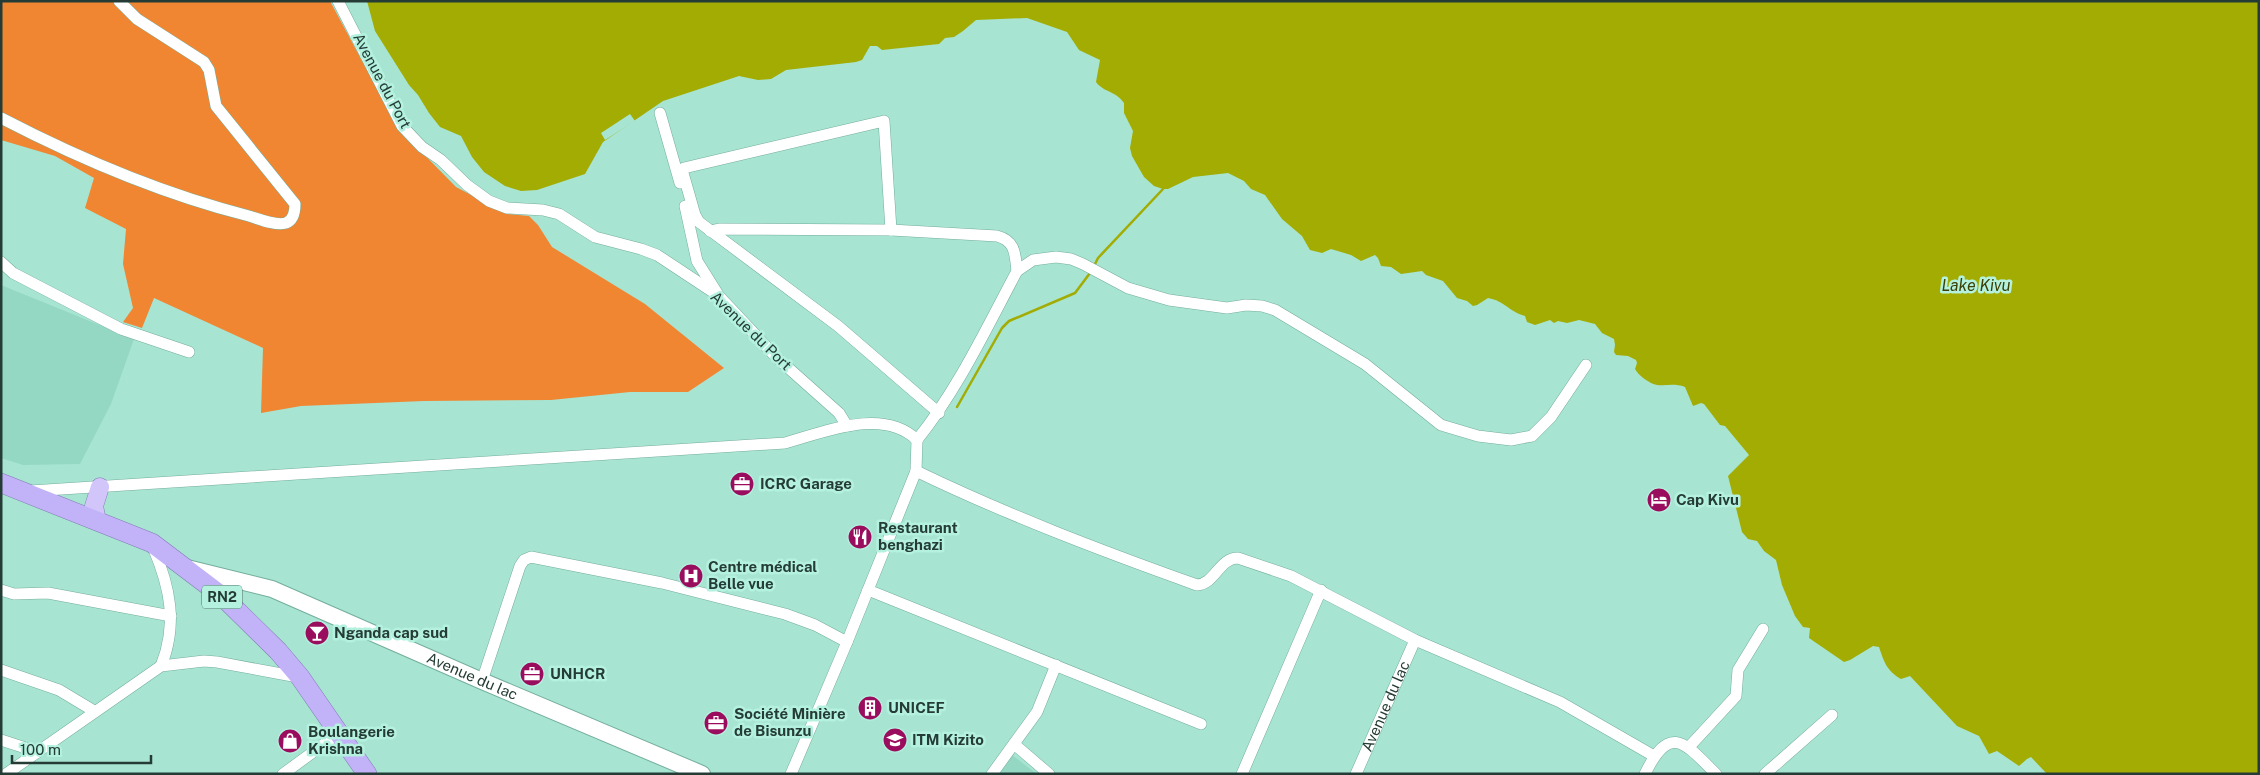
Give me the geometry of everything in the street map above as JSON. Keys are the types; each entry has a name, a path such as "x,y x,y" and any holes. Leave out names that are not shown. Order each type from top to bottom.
{"highway":[{"name":"RN2","path":"1,483 152,543 222,596 250,622 300,677 368,774"}],"main road":[{"path":"97,521 94,506 100,487"},
{"name":"Avenue du lac","path":"184,567 272,589 482,681 702,774"}],"street":[{"path":"1,118 134,180 223,210 276,223 286,223 295,211 295,204 216,106 209,70 204,62 137,18 119,1"},
{"name":"Avenue du Port","path":"338,1 402,126 422,147 441,160 466,185 489,201 507,208 526,211 543,210 558,214 595,237 649,251 720,296 776,357 839,413 847,426"},
{"path":"660,113 684,198 697,261 720,296"},
{"path":"891,230 884,121 684,168 683,173 695,215 710,231 838,326 939,413"},
{"path":"710,231 719,229 891,230 1005,238 1012,244 1015,251 1017,271"},
{"path":"791,774 916,471 917,440 939,413 1017,271 1032,260 1056,257 1071,259 1128,288 1169,300 1227,308 1246,305 1262,306 1275,310 1365,364 1441,425 1478,436 1512,440 1532,436 1551,418 1586,365"},
{"path":"1,262 13,273 121,329 189,352"},
{"path":"20,491 785,444 847,426 895,425 908,432 917,440"},
{"path":"916,471 963,494 1115,556 1197,585 1207,582 1227,560 1238,558 1291,576 1322,590 1414,640 1560,702 1654,756"},
{"path":"152,543 167,586 172,616 168,647 161,666"},
{"path":"482,681 520,566 531,557 662,584 785,614 815,625 847,642"},
{"path":"1,590 14,594 48,593 172,616"},
{"path":"868,590 1201,724"},
{"path":"1242,774 1322,590"},
{"path":"1689,747 1736,696 1738,670 1763,629"},
{"name":"Avenue du lac","path":"1358,773 1414,640"},
{"path":"6,774 161,666 204,661 217,662 300,677"},
{"path":"992,774 1037,712 1056,665"},
{"path":"1,670 59,690 94,711"},
{"path":"1765,774 1832,715"},
{"path":"283,774 339,733"},
{"path":"1,740 38,752"},
{"path":"1645,774 1654,756 1663,746 1672,742 1681,742 1689,747 1716,774"},
{"path":"1014,744 1049,774"}],"shaded area":[{"path":"1,1 330,1 398,128 456,187 507,214 529,216 538,225 552,247 645,304 724,368 688,392 630,392 551,400 424,401 301,406 261,413 263,348 154,298 142,328 123,322 133,308 123,264 126,229 85,208 94,178 55,156 1,140"},
{"path":"1,285 134,339 111,404 80,464 23,465 1,458"},
{"path":"1012,755 1037,774 999,774"}],"water":[{"name":"Lake Kivu","path":"367,1 2259,1 2259,774 2047,774 2031,757 2019,766 1997,751 1989,754 1979,736 1957,726 1910,676 1901,679 1892,673 1884,662 1879,647 1873,646 1844,662 1809,638 1810,628 1803,627 1795,616 1782,585 1776,560 1764,551 1757,541 1748,539 1742,532 1728,476 1749,455 1725,426 1720,425 1704,404 1701,403 1693,406 1685,387 1657,385 1645,379 1635,369 1636,360 1628,356 1616,355 1614,352 1614,339 1602,333 1595,324 1579,320 1567,323 1558,321 1554,323 1550,320 1535,325 1527,322 1525,316 1514,312 1494,299 1488,298 1473,306 1467,301 1457,298 1443,281 1426,275 1422,271 1401,274 1391,267 1381,266 1375,255 1361,261 1351,255 1331,249 1322,253 1310,250 1302,236 1282,219 1265,195 1251,189 1244,181 1228,173 1193,177 1168,189 1154,186 1144,177 1132,156 1130,148 1133,131 1124,113 1124,103 1096,82 1100,60 1079,50 1067,32 1027,18 976,20 954,37 945,38 939,44 882,50 877,46 870,46 862,60 856,62 786,70 771,79 758,80 739,76 663,101 603,142 585,174 537,190 521,191 505,186 484,172 472,157 461,136 440,127 409,85 375,31"}],"pier":[{"path":"630,114 635,121 605,140 601,133"}],"waterway":[{"path":"1094,266 1098,258 1163,189"},
{"path":"957,407 1002,328 1009,321 1075,293 1090,273"}],"place":[{"name":"ICRC Garage","path":"742,484"},
{"name":"Cap Kivu","path":"1659,500"},
{"name":"Restaurant benghazi","path":"860,537"},
{"name":"Centre médical Belle vue","path":"691,576"},
{"name":"Nganda cap sud","path":"317,633"},
{"name":"UNHCR","path":"532,674"},
{"name":"UNICEF","path":"870,708"},
{"name":"Société Minière de Bisunzu","path":"716,723"},
{"name":"ITM Kizito","path":"895,740"},
{"name":"Boulangerie Krishna","path":"290,741"}]}
